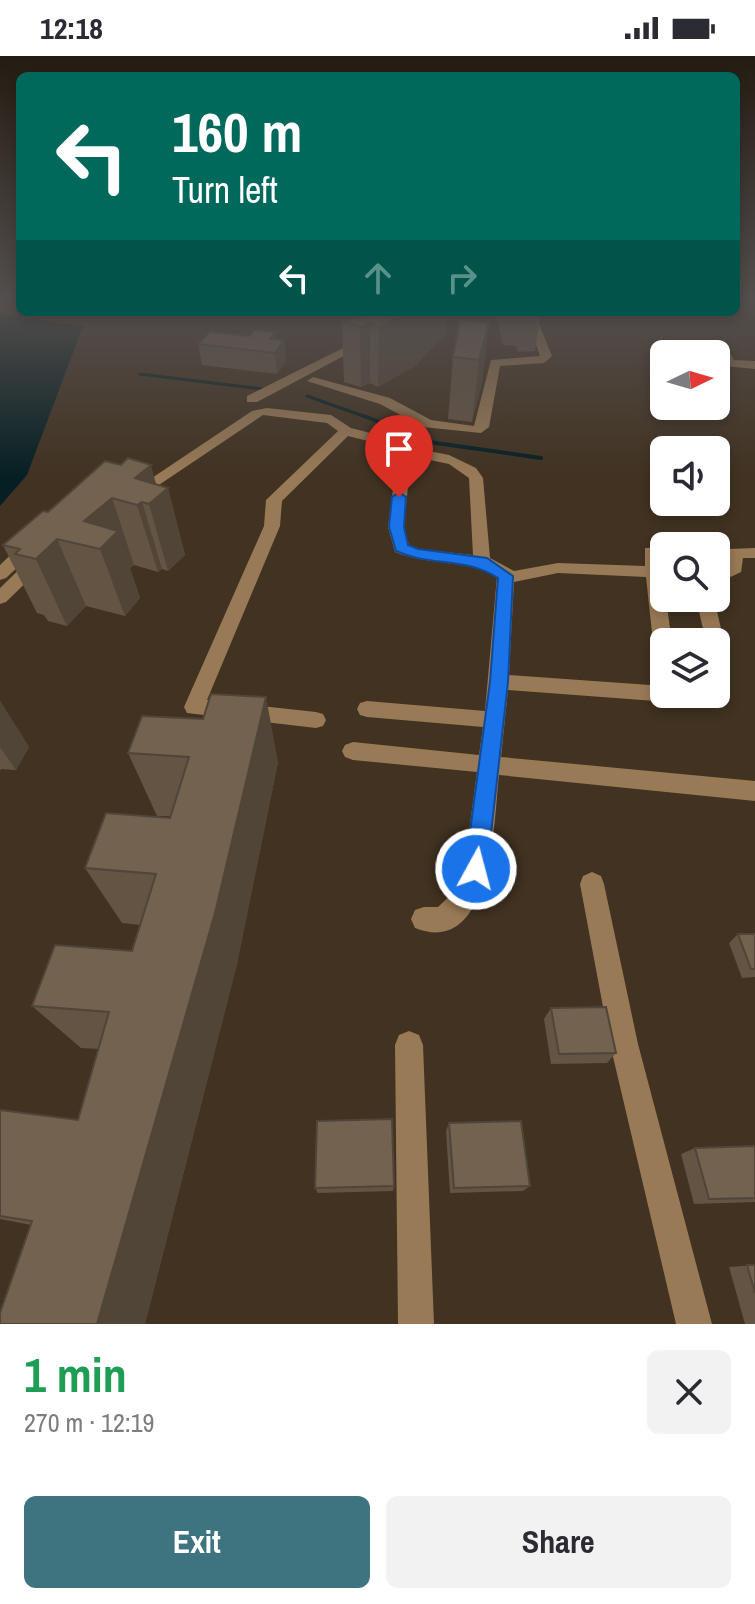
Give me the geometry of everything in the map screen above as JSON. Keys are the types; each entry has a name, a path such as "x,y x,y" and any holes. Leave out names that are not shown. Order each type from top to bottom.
{"street":[{"path":"119,497 335,358"},
{"path":"258,408 353,358"},
{"path":"313,381 385,401 428,424 476,430 482,427 495,363 545,358"},
{"path":"730,363 755,365"},
{"path":"332,387 345,379"},
{"path":"258,408 331,419 346,431 397,444 405,451 442,458 472,471 476,478 482,561"},
{"path":"316,720 194,707 272,526 274,500 346,431"},
{"path":"405,451 396,527 401,548 415,554 482,561 506,576 558,568 650,572"},
{"path":"0,574 49,541 0,598"},
{"path":"730,553 755,553"},
{"path":"730,571 735,568 734,553"},
{"path":"424,919 443,920 466,898 476,869 499,682 506,576"},
{"path":"499,682 650,693"},
{"path":"367,709 492,720"},
{"path":"353,751 755,791"},
{"path":"592,884 624,1044 694,1324"},
{"path":"409,1045 416,1324"}],"water":[{"path":"0,358 71,358 27,475 0,506"}],"building":[{"path":"128,458 151,465 135,478 168,488 149,504 142,502 137,505 112,498 84,521 118,531 100,549 57,539 36,559 15,554 20,549 3,545 43,511 48,512 105,461 121,465"},
{"path":"211,694 266,697 215,913 97,1324 0,1324 0,1313 32,1221 0,1216 0,1110 78,1120 109,1012 32,1006 55,945 132,951 156,874 85,868 106,813 170,818 189,757 128,753 142,716 203,719"},
{"path":"738,934 755,934 755,969 751,969"},
{"path":"606,1007 616,1053 559,1054 551,1008"},
{"path":"392,1119 394,1186 315,1188 317,1121"},
{"path":"521,1121 530,1186 454,1188 449,1123"},
{"path":"755,1146 755,1198 709,1199 695,1148"},
{"path":"747,1265 755,1265 755,1293"}],"waterway":[{"path":"140,374 263,389"},
{"path":"307,396 369,418"},
{"path":"364,416 369,418"},
{"path":"369,418 429,442 541,458"}],"route":[{"path":"399,497 396,527 401,548 415,554 482,561 506,576 499,682 476,869"}]}
